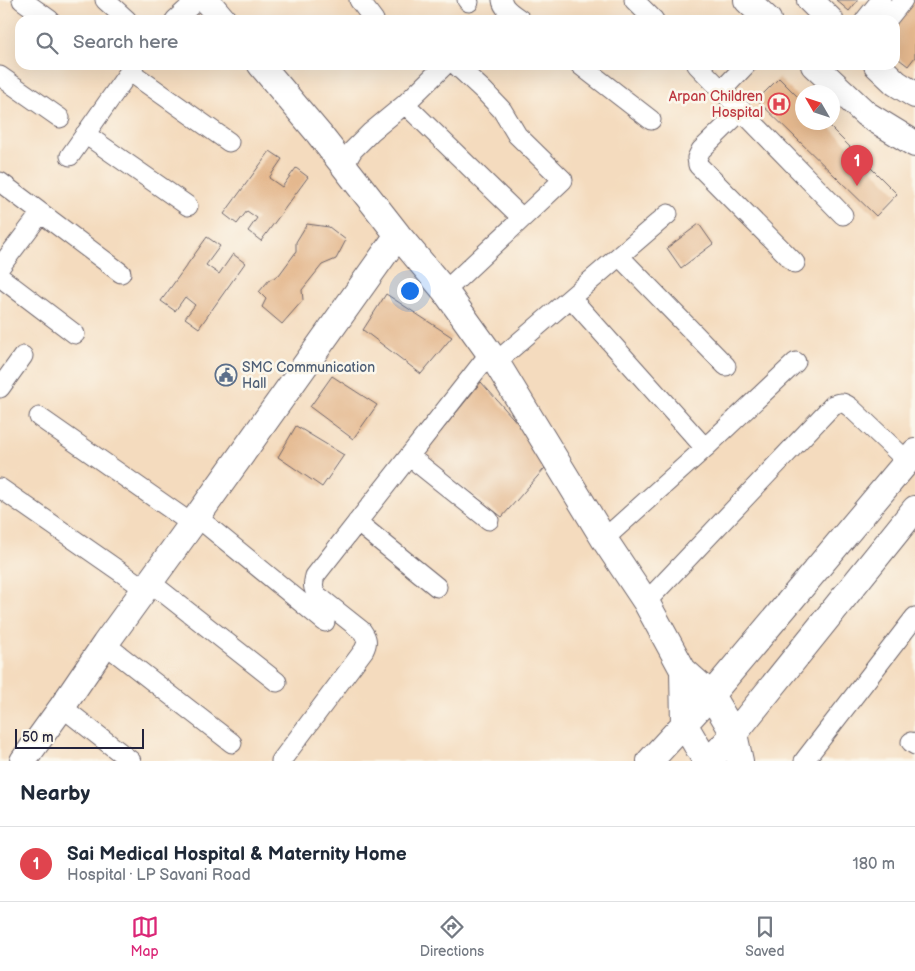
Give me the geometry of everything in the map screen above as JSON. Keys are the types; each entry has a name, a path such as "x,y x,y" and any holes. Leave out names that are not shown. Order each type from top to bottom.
{"street":[{"path":"22,0 43,15"},
{"path":"105,0 122,15"},
{"path":"180,15 197,0"},
{"path":"206,0 219,15"},
{"path":"359,0 370,15"},
{"path":"502,0 504,6 515,15"},
{"path":"634,0 649,15"},
{"path":"747,0 763,15"},
{"path":"810,0 825,15"},
{"path":"870,15 881,0"},
{"path":"891,15 903,0"},
{"path":"70,156 130,70"},
{"path":"134,70 229,142"},
{"path":"265,70 320,134 398,235 445,291 493,358 604,539 646,602 683,670 711,695 734,734 740,761"},
{"path":"344,165 353,150 365,138 440,70"},
{"path":"445,291 563,180 517,135 502,110 461,70"},
{"path":"586,70 651,120"},
{"path":"703,70 843,214"},
{"path":"722,90 741,70"},
{"path":"819,70 866,114 915,144"},
{"path":"882,70 896,83 915,95"},
{"path":"0,76 60,118"},
{"path":"404,104 522,218"},
{"path":"742,110 701,150 697,158 698,165 795,263"},
{"path":"85,134 188,206"},
{"path":"0,182 121,274"},
{"path":"0,267 41,213"},
{"path":"281,761 367,644 367,637 362,631 313,590 315,576 409,456 493,358 571,298 668,214"},
{"path":"23,761 398,235"},
{"path":"619,256 726,366"},
{"path":"0,277 75,334"},
{"path":"571,298 705,448"},
{"path":"0,388 23,356"},
{"path":"604,539 705,448 796,362"},
{"path":"646,602 833,405 840,402 845,403 911,457 711,695 650,761"},
{"path":"39,418 195,520 325,622"},
{"path":"409,456 489,520"},
{"path":"0,488 148,586 277,682"},
{"path":"683,670 684,724 708,761 734,734 915,509"},
{"path":"357,522 437,588"},
{"path":"804,761 915,617"},
{"path":"105,644 232,743"},
{"path":"62,707 131,761"}],"building":[{"path":"836,0 858,0 849,11"},
{"path":"907,0 915,0 915,57 908,66 900,60 900,15 898,15"},
{"path":"779,78 795,94 795,130 833,130 897,194 876,216 757,100"},
{"path":"270,151 282,159 269,178 282,187 296,168 308,177 261,241 248,231 257,218 247,211 237,224 224,214"},
{"path":"307,224 329,227 346,240 336,259 322,265 302,290 303,300 282,324 262,307 266,299 259,292 269,280 279,275 296,252 296,242"},
{"path":"699,224 713,244 681,268 667,248"},
{"path":"207,237 220,246 206,265 219,274 233,254 245,263 199,328 185,318 195,305 185,297 175,311 161,301"},
{"path":"386,294 452,337 421,374 363,330"},
{"path":"332,376 377,405 353,439 310,407"},
{"path":"481,382 551,461 502,517 422,455"},
{"path":"296,426 344,455 322,487 278,457"}],"place":[{"name":"Arpan Children Hospital","path":"779,104"},
{"name":"Sai Medical Hospital & Maternity Home","path":"857,186"},
{"name":"SMC Communication Hall","path":"226,375"}]}
